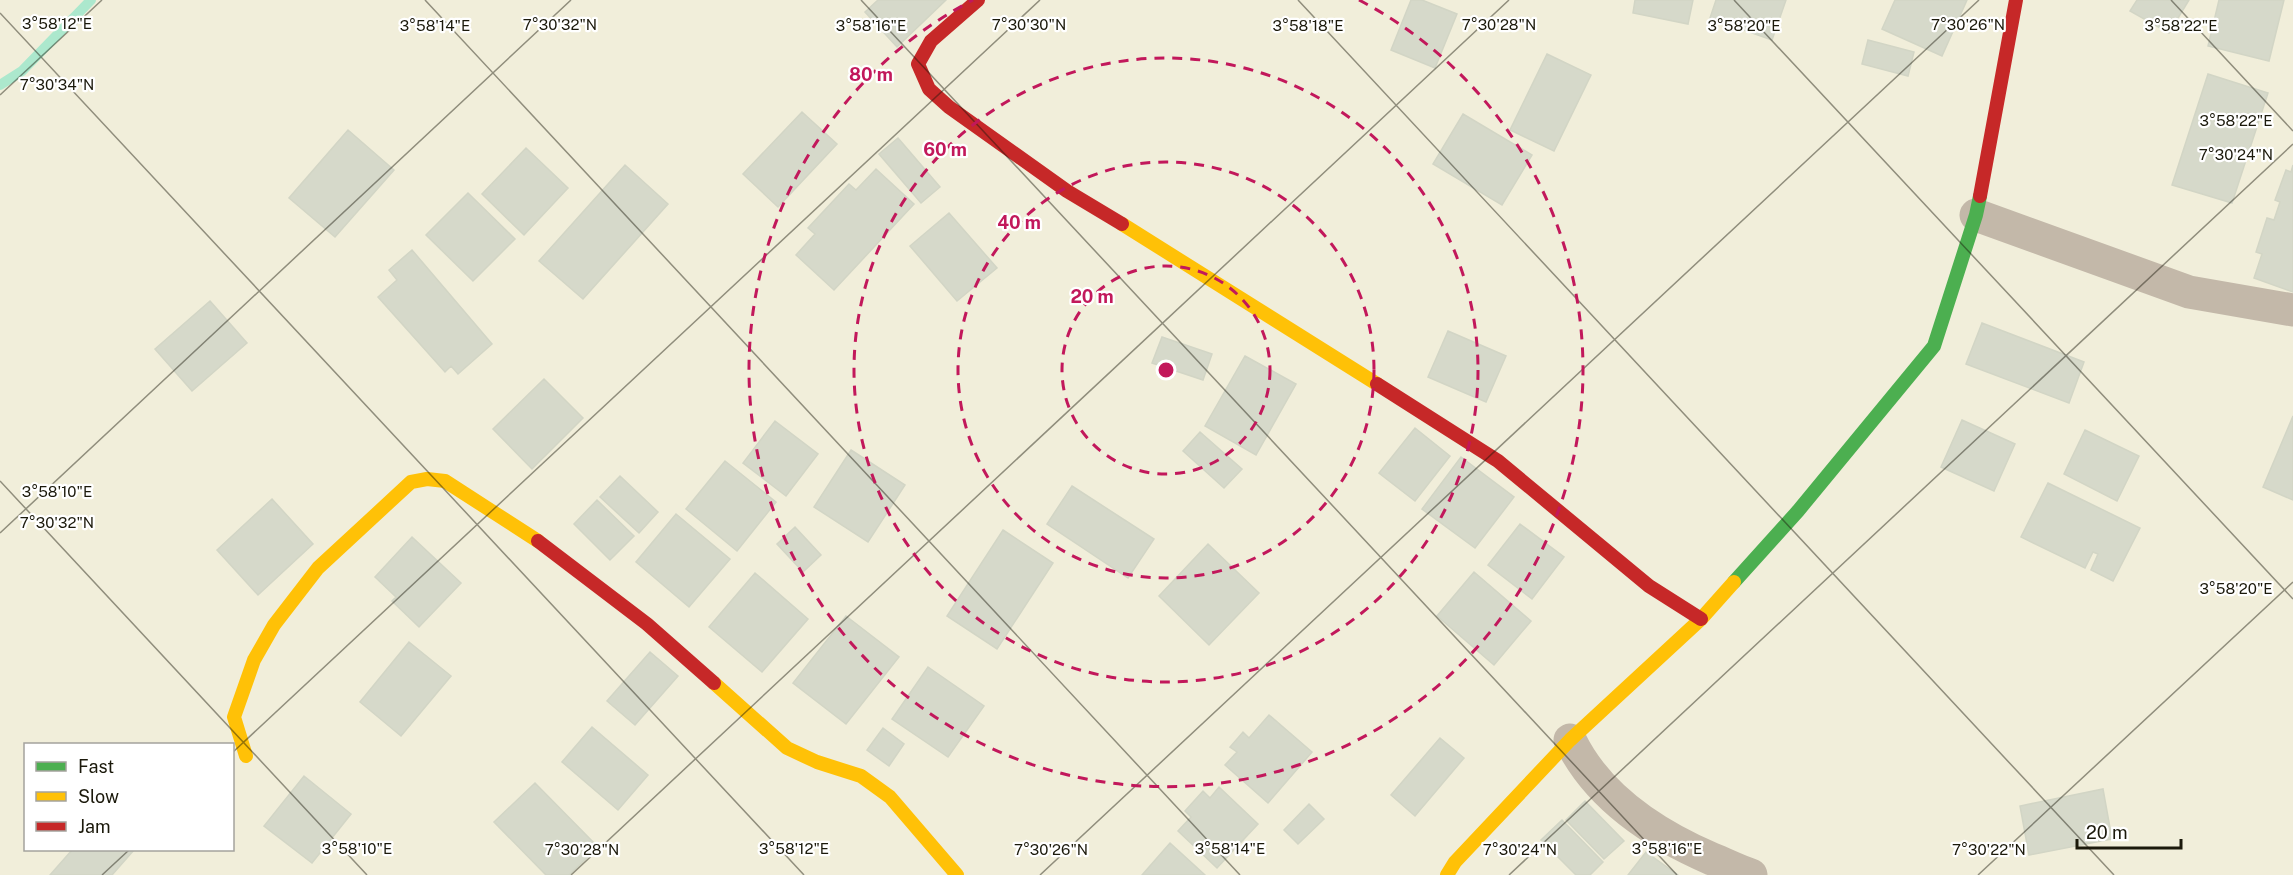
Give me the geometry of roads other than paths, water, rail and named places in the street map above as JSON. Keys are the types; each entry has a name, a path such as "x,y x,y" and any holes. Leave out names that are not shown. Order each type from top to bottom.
{"street":[{"path":"978,0 931,41 918,64 929,89 1067,191 1498,461 1649,586 1701,619"},
{"path":"1447,875 1455,862 1570,740 1701,619 1798,511 1934,346 1976,215 2016,0"},
{"path":"1976,215 2189,292 2293,310"},
{"path":"246,756 234,717 254,660 274,625 318,568 411,482 428,479 445,481 546,546 647,624 787,748 817,762 861,776 890,797 957,875"},
{"path":"1570,740 1581,762 1601,788 1668,840 1751,875"}],"waterway":[{"path":"0,85 22,71 91,0"}]}
